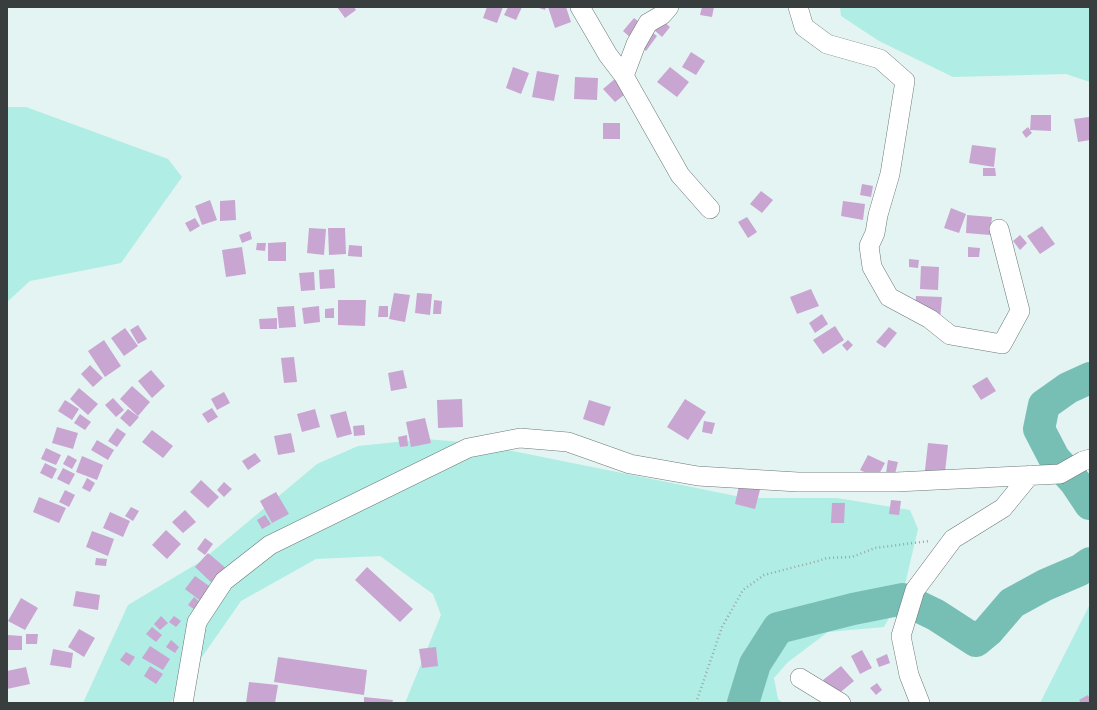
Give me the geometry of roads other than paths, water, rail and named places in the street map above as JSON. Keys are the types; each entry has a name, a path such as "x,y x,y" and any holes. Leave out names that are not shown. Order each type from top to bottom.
{"street":[{"path":"580,7 608,55 624,76 680,175 710,209"},
{"path":"624,76 636,44 648,22 662,16 669,7"},
{"path":"798,7 804,27 827,44 880,59 905,81 890,174 878,214 875,233 869,246 872,267 889,297 930,319 950,335 1002,344 1020,311 999,229"},
{"path":"183,703 197,622 224,581 270,545 468,448 520,438 568,442 630,464 698,476 798,482 896,482 1060,474 1087,460"},
{"path":"920,703 910,675 901,636 915,590 953,539 1003,508 1030,475"},
{"path":"800,678 841,703"}],"waterway":[{"path":"1090,378 1068,388 1044,405 1039,429 1054,458 1076,483 1090,504"},
{"path":"743,703 755,664 778,628 853,609 903,599 936,615 976,641 988,631 1012,603 1045,585 1080,570 1090,563"}]}
